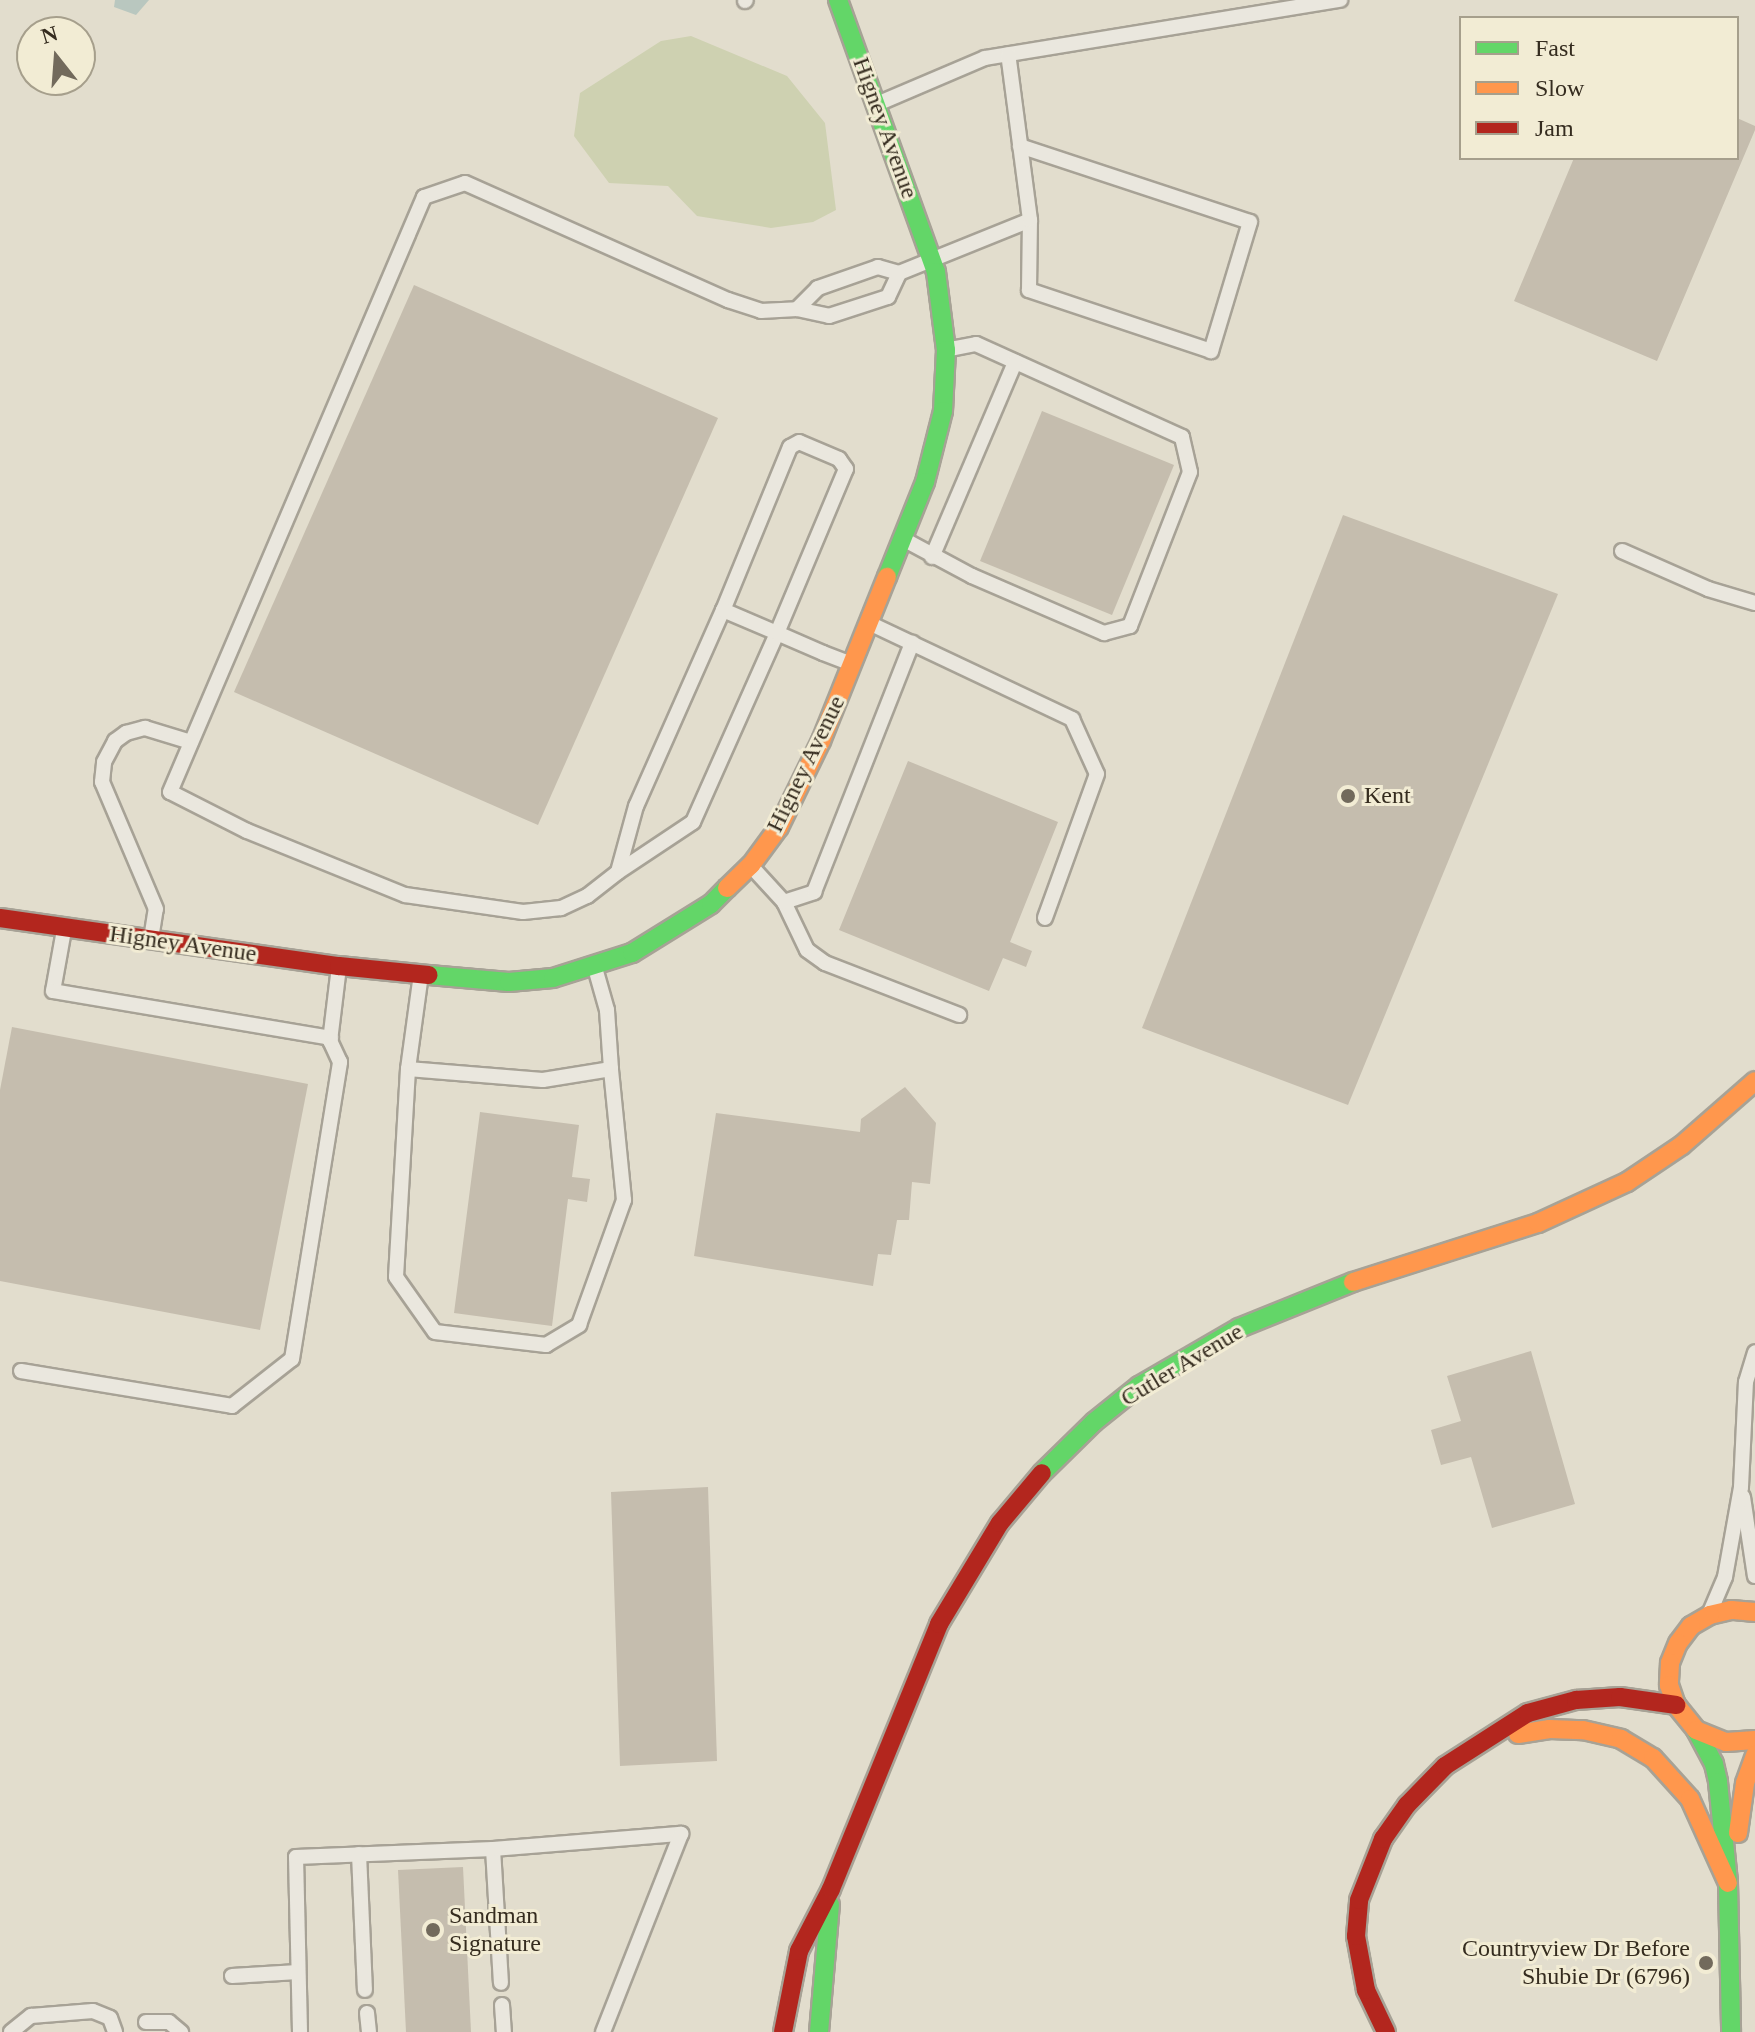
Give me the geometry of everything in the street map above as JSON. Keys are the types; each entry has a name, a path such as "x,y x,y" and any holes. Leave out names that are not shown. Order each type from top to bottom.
{"street":[{"name":"Higney Avenue","path":"0,918 339,966 509,982 553,978 632,953 711,904 751,865 779,827 821,741 925,482 943,411 946,350 932,258 838,0"},
{"name":"Cutler Avenue","path":"783,2032 799,1951 831,1889 939,1624 1000,1523 1044,1471 1094,1422 1139,1386 1239,1328 1344,1285 1538,1223 1627,1182 1682,1145 1755,1081"},
{"path":"1731,2032 1728,1883 1718,1782 1714,1764 1696,1730 1676,1705 1669,1685 1674,1653 1691,1626 1710,1615 1731,1610 1755,1612"},
{"path":"1386,2032 1366,1990 1356,1936 1359,1900 1383,1839 1407,1805 1445,1766 1481,1740 1528,1713 1576,1700 1620,1697 1676,1705"},
{"path":"1481,1740 1550,1729 1583,1730 1621,1739 1653,1758 1678,1781 1690,1799 1728,1883"},
{"path":"1696,1730 1726,1742 1755,1740"},
{"path":"1728,1883 1745,1783 1755,1755"},
{"name":"Cutler Avenue","path":"819,2032 831,1889"}],"lane":[{"path":"876,104 985,58 1340,0"},
{"path":"1008,54 1020,146 1030,220 1029,290 1211,351 1250,222 1020,146"},
{"path":"618,872 636,806 723,610 790,447 799,442 839,459 846,469 693,822 587,896 561,908 523,912 405,895 247,831 170,792 424,197 465,183 728,300 761,311 797,309 829,316 888,297 899,273"},
{"path":"797,309 818,288 878,267 899,273 1030,220"},
{"path":"902,538 927,549 932,557 1104,633 1130,626 1190,472 1182,437 976,344 946,350"},
{"path":"932,557 1015,362"},
{"path":"1622,551 1708,589 1755,603"},
{"path":"723,610 852,664"},
{"path":"868,623 1072,719 1097,774 1045,918"},
{"path":"784,902 814,892 912,643"},
{"path":"151,939 156,909 102,782 104,762 115,741 126,733 145,728 191,742"},
{"path":"751,865 784,902 807,950 825,963 959,1015"},
{"path":"65,928 53,991 331,1038"},
{"path":"21,1371 232,1406 292,1359 340,1062 331,1038 339,966"},
{"path":"421,974 408,1069 396,1277 435,1332 546,1345 579,1325 624,1200 607,1010 595,967"},
{"path":"408,1069 543,1080 611,1069"},
{"path":"1710,1615 1725,1577 1741,1487 1746,1382 1755,1352"},
{"path":"1741,1487 1755,1576"},
{"path":"300,2032 296,1857 493,1849 681,1834 603,2032"},
{"path":"493,1849 501,1983"},
{"path":"359,1854 365,1990"},
{"path":"232,1976 298,1972"},
{"path":"502,2005 504,2032"},
{"path":"11,2032 31,2016 93,2011 110,2018 115,2032"},
{"path":"367,2013 369,2032"},
{"path":"146,2022 169,2022 181,2032"}],"green space":[{"path":"691,36 787,76 825,123 836,210 813,222 771,228 697,216 668,186 609,183 574,136 580,93 661,41"}],"shaded area":[{"path":"115,0 149,0 136,15 114,7"}],"building":[{"path":"1739,119 1755,126 1657,361 1514,301 1573,160 1739,160"},
{"path":"414,285 718,418 538,825 234,692"},
{"path":"1042,411 1174,465 1112,615 980,561"},
{"path":"1343,515 1558,594 1348,1105 1142,1028"},
{"path":"908,761 1058,822 1010,942 1032,951 1026,967 1003,958 989,991 839,930"},
{"path":"12,1027 308,1084 260,1330 0,1281 0,1090"},
{"path":"905,1087 936,1123 930,1184 912,1182 909,1220 897,1220 891,1255 878,1254 873,1286 694,1256 716,1113 860,1132 861,1119"},
{"path":"480,1112 579,1125 572,1177 590,1179 587,1202 568,1199 552,1326 454,1313"},
{"path":"1531,1351 1575,1504 1492,1528 1471,1457 1441,1465 1431,1430 1461,1421 1447,1376"},
{"path":"708,1487 717,1761 620,1766 611,1492"},
{"name":"Sandman Signature","path":"463,1867 471,2032 406,2032 398,1870"}],"traffic: fast":[{"path":"838,0 936,272 946,350 943,411 925,482 887,577"},
{"path":"429,975 509,982 553,978 632,953 711,904 727,888"},
{"path":"1042,1473 1094,1422 1139,1386 1239,1328 1353,1282"},
{"path":"1696,1730 1714,1764 1718,1782 1728,1883 1731,2032"},
{"path":"819,2032 830,1904"}],"traffic: slow":[{"path":"727,888 751,865 779,827 821,741 887,577"},
{"path":"1353,1282 1538,1223 1627,1182 1682,1145 1755,1081"},
{"path":"1755,1612 1731,1610 1710,1615 1691,1626 1678,1643 1670,1663 1669,1685 1676,1705 1696,1730 1726,1742 1755,1740"},
{"path":"1518,1734 1550,1729 1583,1730 1621,1739 1653,1758 1690,1799 1728,1883"},
{"path":"1738,1833 1745,1783 1755,1755"}],"traffic: jam":[{"path":"0,918 339,966 429,975"},
{"path":"783,2032 799,1951 831,1889 939,1624 1000,1523 1042,1473"},
{"path":"1386,2032 1366,1990 1356,1936 1359,1900 1383,1839 1407,1805 1445,1766 1528,1713 1576,1700 1620,1697 1676,1705"}],"place":[{"name":"Kent","path":"1348,796"},
{"name":"Sandman Signature","path":"433,1930"},
{"name":"Countryview Dr Before Shubie Dr (6796)","path":"1706,1963"}]}
